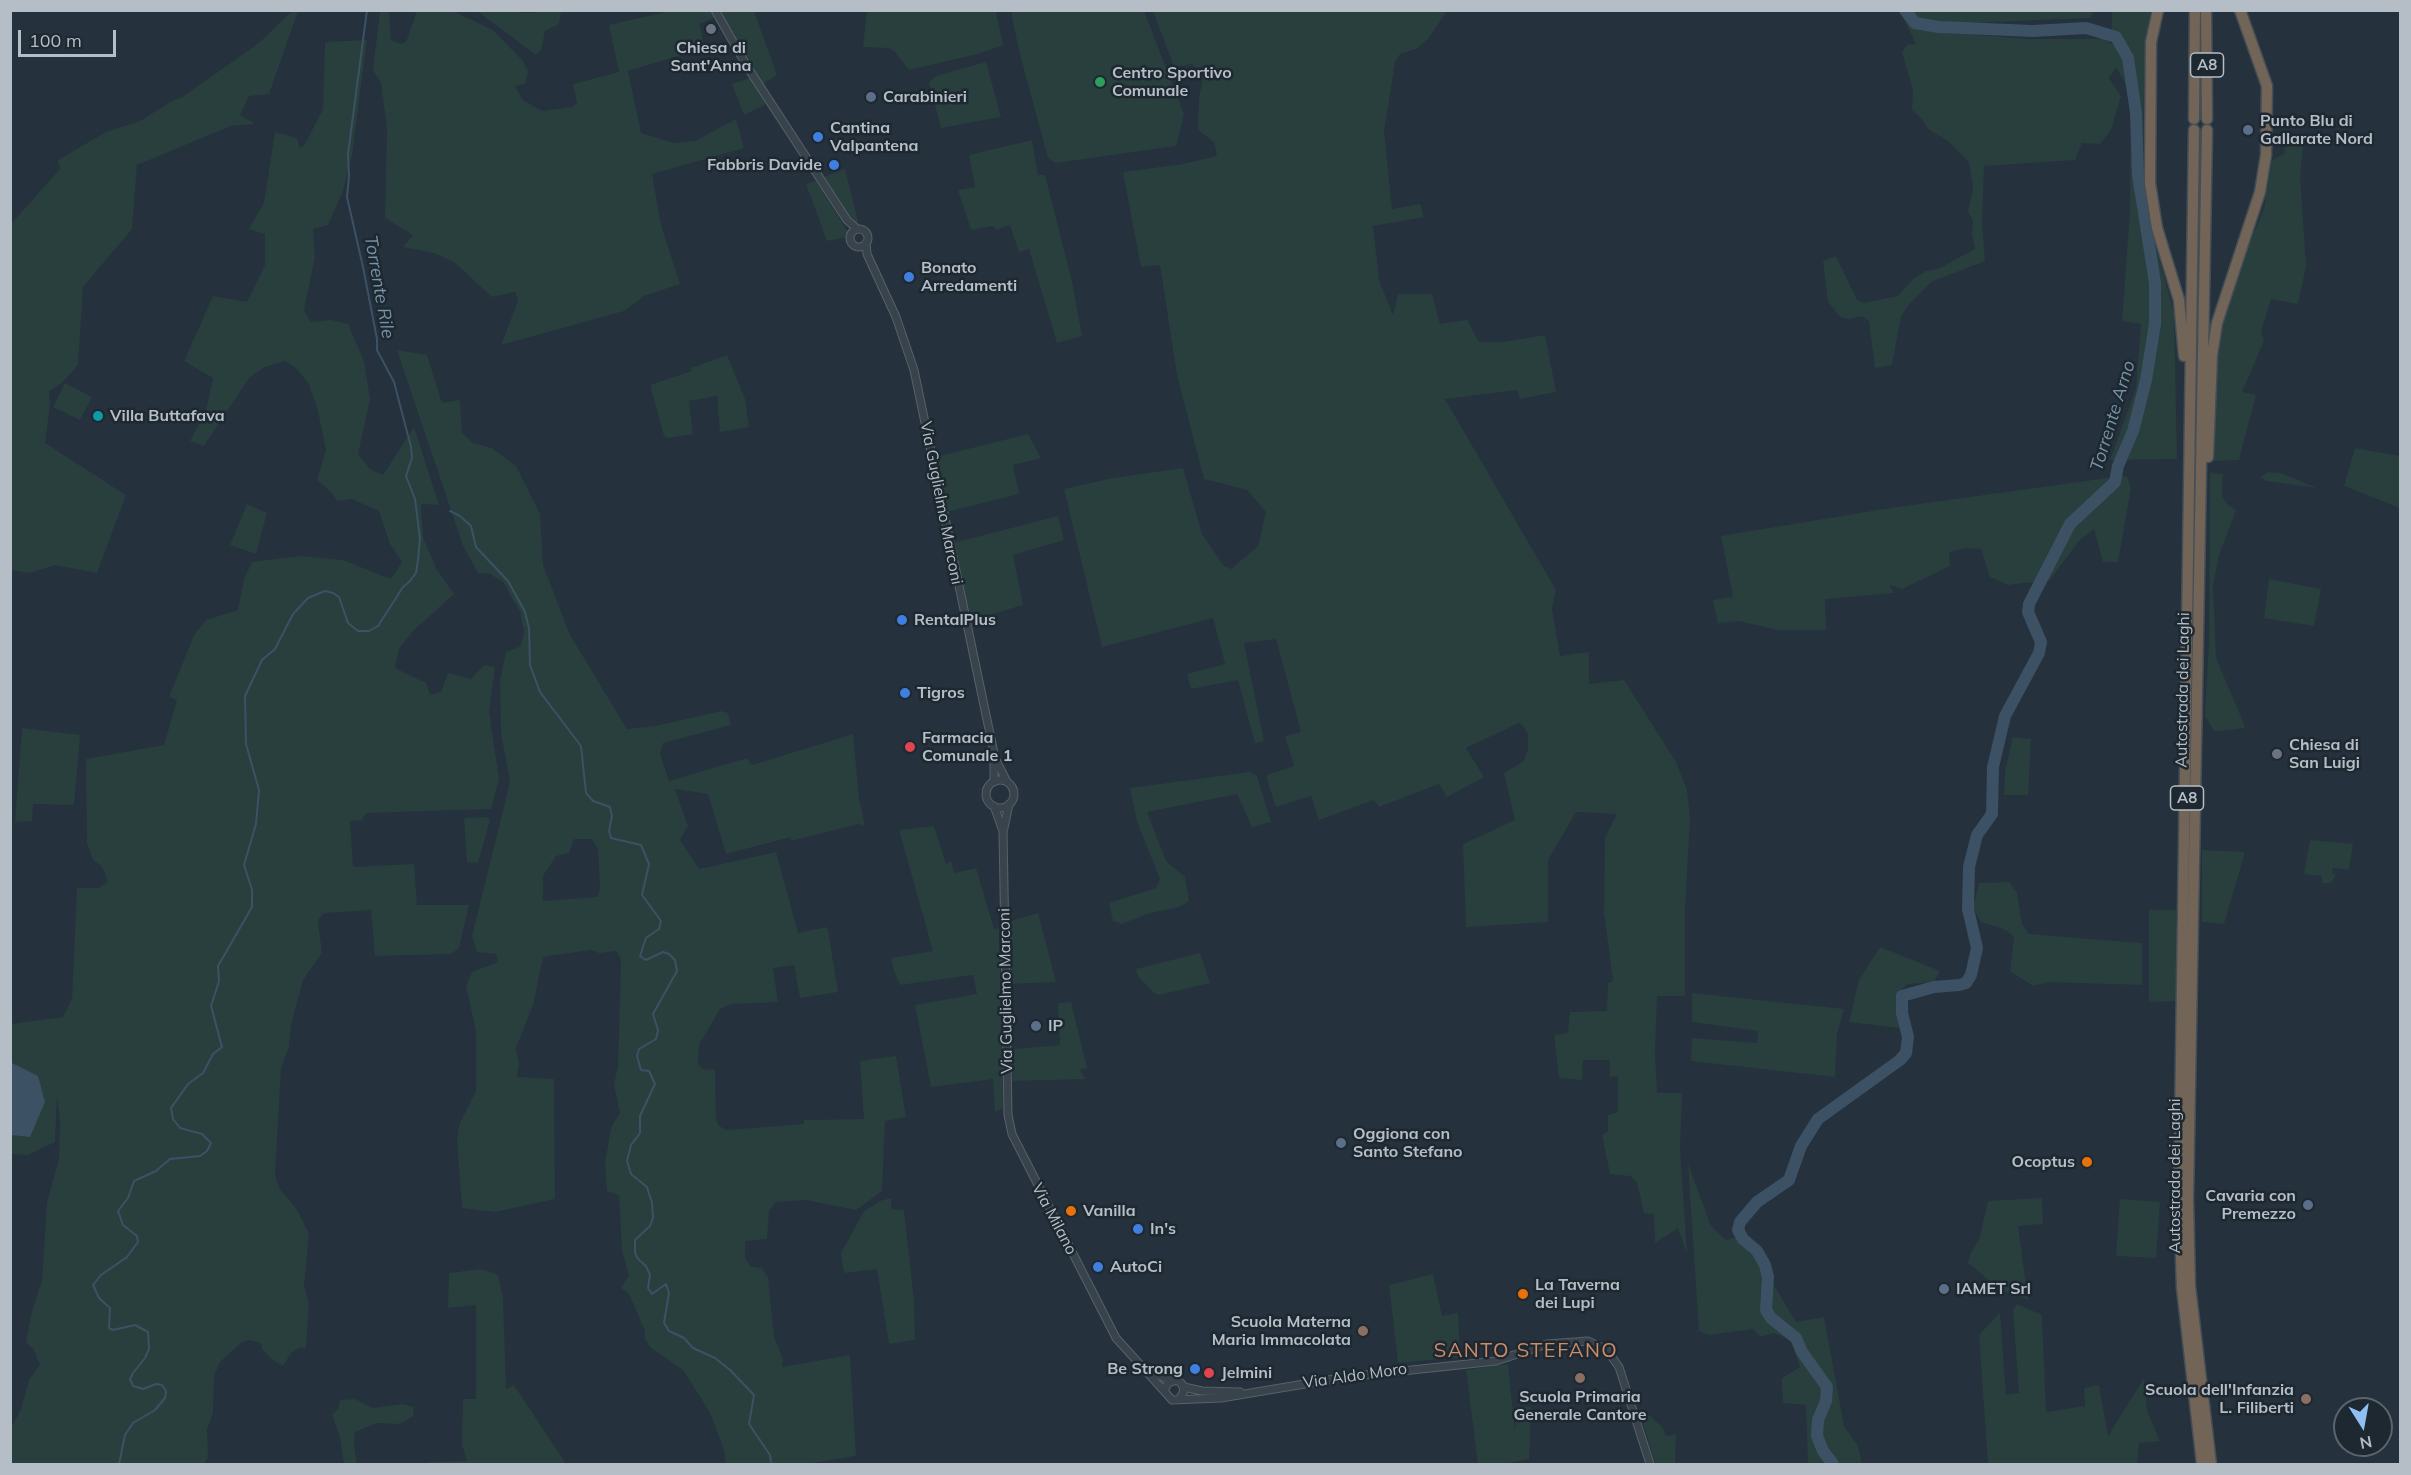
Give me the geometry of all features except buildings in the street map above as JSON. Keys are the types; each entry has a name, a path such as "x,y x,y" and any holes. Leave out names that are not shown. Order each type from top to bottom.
{"highway":[{"path":"2158,10 2151,42 2150,183 2157,228 2179,300 2182,327 2184,488 2189,537"},
{"name":"Autostrada dei Laghi","path":"2195,10 2179,1198 2183,1299 2202,1464"},
{"name":"Autostrada dei Laghi","path":"2206,10 2207,124 2188,1198 2190,1286 2211,1464"},
{"path":"2198,661 2204,620 2214,338 2225,292 2260,192 2266,155 2266,80 2240,10"}],"street":[{"path":"715,10 748,68 847,220 854,232 852,243 863,245 867,234 854,232"},
{"name":"Via Guglielmo Marconi","path":"863,245 896,317 914,370 995,758 994,782"},
{"name":"Via Guglielmo Marconi","path":"995,758 1008,782"},
{"path":"994,782 1008,782 1014,794 1009,804 1002,808 994,806 989,802 986,794 994,782"},
{"name":"Via Guglielmo Marconi","path":"1008,1115 1003,831 1009,804"},
{"name":"Via Guglielmo Marconi","path":"994,806 1003,831"},
{"name":"Via Milano","path":"1008,1115 1016,1145 1107,1319 1130,1356 1164,1391"},
{"name":"Via Aldo Moro","path":"1180,1398 1221,1398 1410,1368 1496,1361 1547,1344 1580,1341 1596,1343 1607,1350 1619,1367 1650,1464"},
{"name":"Via Milano","path":"1141,1366 1171,1381"},
{"path":"1171,1381 1180,1382 1184,1387 1180,1398 1169,1399 1164,1391 1171,1381"},
{"name":"Via Aldo Moro","path":"1184,1387 1202,1391 1257,1391"}],"green space":[{"path":"292,11 298,11 269,94 249,96 240,115 255,124 231,126 137,165 132,229 83,287 78,365 62,383 49,391 50,404 45,443 126,495 97,573 55,565 30,573 11,570 11,224 60,169 58,160 106,132 140,121 181,98 259,43"},
{"path":"380,11 389,11 391,40 401,44 406,42 417,11 453,11 493,30 523,61 528,71 525,84 515,86 523,100 542,111 572,107 577,103 573,84 619,72 609,25 670,11 711,11 715,17 700,24 704,48 628,71 641,133 674,143 695,141 736,119 744,148 652,174 661,225 680,284 644,296 624,311 501,345 518,301 515,292 492,297 454,262 434,253 403,247 413,235 385,218 387,129 381,82 373,71"},
{"path":"477,11 520,11 521,13 561,11 559,24 545,31 541,51 536,55"},
{"path":"720,11 754,11 777,75 763,84"},
{"path":"867,11 996,11 1003,45 978,54 909,70 895,52 888,48 863,47"},
{"name":"Centro Sportivo Comunale","path":"1011,11 1144,11 1184,114 1176,146 1056,163 1048,158 1019,51"},
{"path":"1153,11 1447,11 1428,39 1416,49 1400,54 1395,62 1384,132 1392,209 1420,204 1424,217 1373,226 1379,280 1393,315 1398,294 1432,294 1440,324 1467,320 1479,342 1503,342 1545,335 1556,392 1520,399 1517,390 1445,399 1556,590 1552,609 1560,656 1589,652 1589,684 1624,680 1676,762 1687,790 1690,818 1685,910 1685,996 1657,996 1655,1051 1657,1093 1682,1093 1680,1149 1687,1254 1678,1228 1655,1243 1654,1214 1644,1213 1637,1182 1630,1176 1610,1174 1602,1135 1608,1131 1608,1115 1618,1112 1618,1076 1610,1077 1610,1060 1583,1060 1582,1080 1559,1078 1554,1035 1568,1033 1570,1012 1607,1011 1608,983 1613,981 1604,912 1605,838 1617,814 1576,812 1548,860 1548,922 1466,927 1463,844 1515,820 1504,773 1524,761 1528,749 1528,734 1523,726 1519,723 1466,748 1484,777 1447,797 1439,784 1379,807 1374,800 1319,820 1311,796 1276,807 1267,780 1267,775 1294,766 1285,736 1301,732 1276,639 1244,643 1264,741 1255,743 1238,680 1191,689 1187,674 1225,664 1213,618 1102,647 1064,489 1113,478 1183,468 1202,534 1224,566 1231,569 1258,546 1266,512 1247,490 1204,479 1177,375 1160,265 1141,267 1123,172 1183,164 1217,156 1214,142 1198,130 1199,97 1203,79 1192,64 1174,67"},
{"path":"1900,11 2094,11 2090,18 1937,24 1937,28 1938,32 2029,39 2103,39 2112,44 2112,11 2150,11 2144,87 2143,160 2155,244 2174,313 2177,459 2110,460 2136,388 2141,324 2122,321 2130,211 2131,94 2116,67 2109,78 2121,96 2111,130 2100,144 2082,143 2075,160 1984,166 1982,222 1985,261 1931,282 1911,302 1901,316 1892,365 1875,368 1869,321 1862,316 1849,319 1840,317 1828,302 1823,261 1836,256 1857,300 1864,303 1898,296 1913,279 1926,271 1938,269 1975,249 1972,234 1973,221 1968,211 1973,188 1969,162 1948,141 1928,129 1912,110 1913,90 1902,52 1907,45 1916,44"},
{"path":"367,40 352,155 343,191 328,225 313,229 315,257 304,310 311,322 331,320 348,324 364,361 370,399 358,454 370,469 383,475 414,427 439,505 421,504 423,537 436,568 454,594 412,632 399,649 395,668 426,683 430,695 441,692 448,673 471,679 484,665 495,667 489,712 499,779 491,809 366,813 362,820 350,821 353,867 414,864 417,905 469,905 459,948 451,954 375,956 371,910 324,913 318,920 322,953 303,980 291,1025 289,1047 281,1068 275,1175 280,1189 296,1208 309,1234 304,1286 309,1303 306,1348 299,1348 291,1353 283,1366 271,1359 262,1349 261,1343 248,1340 241,1343 220,1362 214,1376 213,1413 207,1429 208,1457 204,1464 11,1464 11,1428 21,1409 29,1380 40,1365 33,1348 26,1343 32,1311 42,1281 47,1203 59,1158 60,1122 57,1095 55,1142 28,1155 11,1154 10,1024 63,1017 72,999 77,888 99,888 108,882 102,866 93,860 87,843 86,759 164,745 177,700 169,697 194,635 206,620 238,610 244,579 252,562 300,556 343,560 391,579 402,562 390,544 379,511 352,499 337,501 331,492 317,480 326,450 318,411 309,384 295,367 285,361 265,367 249,378 204,446 190,441 206,411 213,378 184,361 213,296 247,302 265,265 265,234 249,229 264,203 275,132 297,138 300,148 305,144 323,109 325,42"},
{"path":"986,62 1001,117 941,128 929,82 936,76"},
{"path":"750,78 766,104 744,115 732,84"},
{"path":"1032,140 1038,175 1045,175 1072,281 1082,336 1057,343 1029,249 1019,252 1010,225 996,230 993,226 971,230 958,190 975,187 969,155"},
{"path":"2286,141 2300,141 2303,146 2300,176 2306,266 2298,304 2271,299 2261,331 2264,341 2242,392 2256,395 2239,460 2211,461 2216,355 2221,321 2234,280 2264,209 2272,160 2284,154"},
{"path":"845,169 859,225 856,227 824,177"},
{"path":"816,181 848,232 848,237 827,241 806,184"},
{"path":"397,350 427,355 442,403 460,400 462,433 473,443 492,448 516,466 540,514 543,565 570,635 627,729 655,726 721,711 728,713 731,725 663,743 660,754 669,781 747,758 752,765 853,734 859,798 865,826 858,824 791,841 791,837 726,854 708,794 675,789 688,826 680,840 699,869 776,852 798,933 827,927 838,992 800,998 794,965 773,968 778,1002 731,1004 720,1009 699,1045 698,1064 703,1069 715,1070 716,1119 719,1126 727,1130 804,1124 804,1120 864,1119 860,1061 896,1056 906,1117 885,1121 882,1191 856,1210 806,1200 776,1202 769,1211 767,1239 745,1241 745,1258 750,1266 762,1268 768,1277 774,1337 783,1359 782,1367 850,1355 856,1456 806,1464 726,1464 724,1450 710,1413 683,1370 651,1348 645,1339 645,1331 629,1294 621,1288 629,1275 622,1251 619,1195 607,1191 605,1164 611,1128 620,1113 614,1085 618,1066 621,960 617,951 599,953 591,950 543,957 533,1005 516,1048 519,1064 517,1077 554,1079 555,1199 495,1212 462,1208 457,1141 459,1125 476,1091 476,1032 466,986 472,972 498,962 496,954 477,952 472,936 510,782 501,733 500,680 506,652 521,646 524,631 520,612 503,582 490,574 478,573 463,546","holes":["574,839 592,839 598,849 600,886 598,897 543,901 543,876 556,856 569,853"]},
{"path":"727,355 745,399 749,427 720,432 717,396 689,401 693,434 668,438 664,436 650,385 692,371 691,368"},
{"path":"65,383 92,397 80,420 53,407"},
{"path":"1028,434 1041,458 1013,465 1019,494 946,512 936,457"},
{"path":"2355,448 2400,456 2400,508 2344,486"},
{"path":"2268,472 2281,473 2317,488 2266,481 2261,477"},
{"path":"2210,473 2223,474 2222,496 2228,505 2236,510 2219,555 2213,586 2216,658 2244,724 2244,728 2214,731 2205,716 2209,641"},
{"path":"2127,477 2131,488 2118,562 2103,562 2094,529 2078,542 2050,580 2008,585 1990,577 1981,549 1966,548 1949,552 1950,566 1902,589 1889,585 1894,593 1825,599 1826,630 1777,630 1739,621 1718,623 1713,600 1733,597 1721,536 1890,508"},
{"path":"247,504 267,513 256,554 230,545"},
{"path":"1058,516 1064,540 1013,555 1023,605 969,621 953,543"},
{"path":"2269,579 2321,589 2314,626 2264,618"},
{"path":"22,728 80,735 74,805 33,804 32,821 15,822"},
{"path":"2013,737 2031,739 2028,795 2004,795 2005,771"},
{"path":"1250,772 1257,776 1271,822 1252,827 1237,794 1147,812 1166,861 1185,877 1189,901 1179,907 1150,913 1122,924 1113,921 1109,903 1156,888 1160,879 1137,822 1130,788"},
{"path":"486,817 490,820 478,863 467,862 464,818"},
{"path":"934,826 946,864 951,861 954,873 976,868 994,929 999,928 1003,1108 995,1112 993,1079 931,1087 915,1005 977,994 973,975 900,985 893,969 891,958 933,951 899,830"},
{"path":"2310,840 2353,844 2349,870 2333,868 2332,873 2336,875 2331,883 2322,883 2322,876 2304,874"},
{"path":"2202,850 2245,852 2224,924 2202,922"},
{"path":"2009,882 2017,893 2022,924 2029,934 2142,943 2142,985 2048,982 2033,986 2010,971 2014,937 2006,930 1981,922 1973,908 1979,883"},
{"path":"2149,910 2176,910 2177,1001 2149,1002"},
{"path":"1038,913 1056,982 1010,984 1008,922"},
{"path":"1880,947 1940,971 1934,982 1907,984 1896,995 1899,1028 1849,1022 1859,980"},
{"path":"1200,953 1210,983 1159,995 1154,993 1138,976 1136,969"},
{"path":"1692,993 1844,1009 1837,1034 1835,1077 1691,1061 1692,1038 1757,1043 1758,1031 1692,1022"},
{"path":"1071,1002 1087,1068 1080,1070 1086,1079 1012,1081 1014,1049 1060,1045 1058,1003"},
{"path":"1688,1164 1711,1226 1726,1240 1735,1237 1761,1264 1796,1322 1824,1317 1844,1426 1858,1446 1862,1464 1808,1464 1806,1405 1783,1403 1782,1378 1800,1367 1791,1341 1774,1333 1760,1337 1753,1329 1709,1335 1699,1331"},
{"path":"891,1198 891,1209 904,1210 914,1300 915,1340 889,1344 877,1269 844,1273 841,1253 864,1211 880,1201"},
{"path":"2042,1198 2043,1224 2018,1226 2028,1300 2001,1290 1968,1263 1970,1254 1979,1240 1988,1201"},
{"path":"2120,1199 2160,1202 2156,1258 2116,1256"},
{"path":"481,1269 498,1275 503,1297 506,1389 514,1385 566,1464 430,1464 430,1462 467,1461 462,1445 463,1399 476,1399 476,1305 448,1308 449,1273"},
{"path":"1433,1274 1442,1316 1458,1313 1460,1357 1398,1363 1389,1285"},
{"path":"2017,1304 2042,1315 2046,1412 2085,1406 2084,1388 2099,1385 2108,1436 2144,1378 2147,1411 2160,1441 2139,1443 2137,1464 1988,1464 1979,1335 2000,1312 2006,1395 2019,1393 2013,1310"},
{"path":"1508,1364 1515,1430 1517,1406 1531,1407 1529,1459 1503,1464 1478,1464 1466,1370"},
{"path":"355,1399 373,1408 402,1404 414,1407 413,1416 399,1424 377,1423 355,1432 354,1446 357,1464 344,1464 340,1437 332,1415 338,1409 340,1400"},
{"path":"1649,1415 1662,1427 1666,1436 1676,1435 1675,1464 1655,1464 1642,1419"}],"water":[{"path":"10,1062 38,1076 45,1102 30,1137 11,1135"}],"waterway":[{"name":"Torrente Rile","path":"119,1464 125,1435 133,1423 155,1410 165,1398 166,1391 162,1385 156,1384 143,1389 133,1386 130,1379 149,1349 148,1332 135,1325 113,1330 109,1328 110,1308 99,1298 93,1285 101,1275 127,1257 138,1242 137,1236 123,1225 118,1211 128,1198 134,1181 156,1171 170,1159 200,1156 207,1151 211,1143 202,1134 180,1128 173,1119 171,1108 188,1084 203,1073 213,1054 222,1047 211,1006 219,981 218,966 252,907 252,890 244,865 256,824 259,790 246,744 245,696 262,660 275,649 293,614 308,598 325,591 333,593 339,597 348,623 358,631 369,631 378,626 403,587 416,573 420,538 415,499 406,476 412,458 411,447 394,382 377,350 377,339 363,267 347,197 348,154 367,10"},
{"name":"Torrente Arno","path":"1833,1464 1823,1451 1817,1436 1818,1420 1826,1401 1827,1387 1802,1352 1796,1338 1771,1318 1766,1310 1768,1277 1765,1265 1757,1251 1743,1239 1738,1230 1740,1222 1757,1202 1789,1180 1801,1146 1818,1119 1900,1060 1906,1053 1908,1037 1902,1013 1902,996 1934,987 1966,983 1971,975 1977,948 1968,909 1969,867 1977,835 1992,814 1993,767 2005,716 2039,653 2041,642 2028,612 2029,604 2070,524 2115,482 2118,466 2133,431 2146,380 2155,324 2155,283 2138,175 2136,113 2128,58 2116,37 2086,28 2033,31 1939,27 1915,23 1905,10"},
{"path":"450,511 471,526 476,547 508,581 525,612 529,628 530,665 540,692 581,746 586,793 593,801 610,807 611,838 641,845 649,864 642,895 661,921 659,929 646,938 640,956 646,960 663,952 669,954 675,960 677,971 653,1014 658,1030 656,1039 639,1049 637,1056 641,1070 649,1071 655,1084 640,1116 640,1133 631,1145 627,1161 631,1174 647,1187 652,1203 653,1218 650,1226 635,1240 635,1253 650,1275 648,1288 652,1294 666,1284 669,1293 664,1323 669,1331 684,1338 693,1348 715,1358 754,1395 749,1424 770,1455 771,1462"}],"place":[{"name":"Chiesa di Sant'Anna","path":"711,29"},
{"name":"Centro Sportivo Comunale","path":"1100,82"},
{"name":"Carabinieri","path":"871,97"},
{"name":"Punto Blu di Gallarate Nord","path":"2248,130"},
{"name":"Cantina Valpantena","path":"818,137"},
{"name":"Fabbris Davide","path":"834,165"},
{"name":"Bonato Arredamenti","path":"909,277"},
{"name":"Villa Buttafava","path":"98,416"},
{"name":"RentalPlus","path":"902,620"},
{"name":"Tigros","path":"905,693"},
{"name":"Farmacia Comunale 1","path":"910,747"},
{"name":"Chiesa di San Luigi","path":"2277,754"},
{"name":"IP","path":"1036,1026"},
{"name":"Oggiona con Santo Stefano","path":"1341,1143"},
{"name":"Ocoptus","path":"2087,1162"},
{"name":"Cavaria con Premezzo","path":"2308,1205"},
{"name":"Vanilla","path":"1071,1211"},
{"name":"In's","path":"1138,1229"},
{"name":"AutoCi","path":"1098,1267"},
{"name":"IAMET Srl","path":"1944,1289"},
{"name":"La Taverna dei Lupi","path":"1523,1294"},
{"name":"Scuola Materna Maria Immacolata","path":"1363,1331"},
{"name":"Be Strong","path":"1195,1369"},
{"name":"Jelmini","path":"1209,1373"},
{"name":"Scuola Primaria Generale Cantore","path":"1580,1378"},
{"name":"Scuola dell'Infanzia L. Filiberti","path":"2306,1399"}],"district":[{"name":"SANTO STEFANO","path":"1526,1351"}]}
